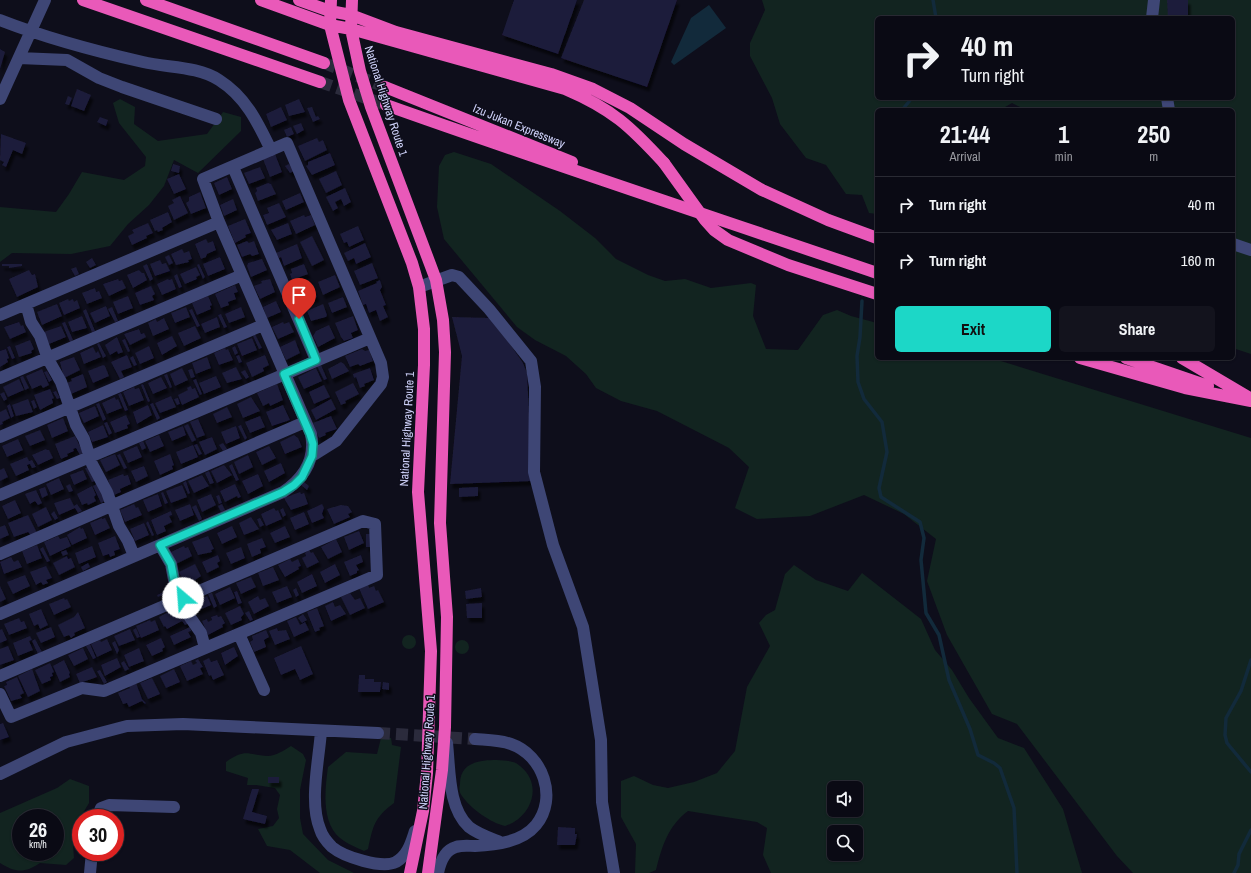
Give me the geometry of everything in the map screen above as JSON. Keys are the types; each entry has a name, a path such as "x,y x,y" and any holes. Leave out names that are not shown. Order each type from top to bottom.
{"highway":[{"path":"83,0 320,82"},
{"path":"146,0 324,63"},
{"path":"261,0 330,25 351,29 551,84 590,99 633,129 664,163 705,220 714,230 728,240 788,265 875,293"},
{"path":"299,0 330,5 351,16 396,32 571,80 593,88 630,108 684,144 762,190 822,217 875,237"},
{"name":"National Highway Route 1","path":"352,0 351,29 355,54 371,107 436,280 443,320 445,352 440,523 447,617 445,727 442,770 428,873"},
{"name":"National Highway Route 1","path":"330,5 330,25 352,107 409,256 419,287 424,329 424,365 418,492 431,651 427,773 423,811 410,873"},
{"name":"Izu Jukan Expressway","path":"385,87 641,192"},
{"name":"Izu Jukan Expressway","path":"386,105 533,157 641,192 875,272"},
{"path":"1087,360 1185,388 1251,400"},
{"path":"1132,360 1251,400"},
{"path":"1185,360 1251,400"}],"street":[{"path":"0,99 45,0"},
{"path":"1152,16 1154,0"},
{"path":"0,20 34,25 77,45 144,62 198,72 220,80 242,99 251,110 271,150"},
{"path":"19,58 67,60 99,78 216,119"},
{"path":"0,614 283,492 302,477 312,456 313,444 202,179 287,144 383,370 381,384 336,441 312,456"},
{"path":"233,167 316,360"},
{"path":"0,315 219,222"},
{"path":"1235,245 1251,250"},
{"path":"0,378 48,359 242,275"},
{"path":"419,287 452,275 459,277 489,308 531,361 534,387 534,472 552,545 583,627 602,740 602,802 614,873"},
{"path":"26,304 30,322 40,336 48,359 61,382 69,407 91,456 119,526 125,535 134,556"},
{"path":"0,437 263,325"},
{"path":"0,495 370,338"},
{"path":"0,554 305,422"},
{"path":"0,676 363,521 375,524 377,575 104,691 82,688 11,717 0,694"},
{"path":"160,545 171,564 175,585 183,598 187,613 201,633 205,648"},
{"path":"239,634 264,690"},
{"path":"0,774 66,742 127,726 183,724 321,732 378,733"},
{"path":"445,727 453,799 460,815 470,827 501,842"},
{"path":"321,732 315,802 319,829 332,847 346,856 377,863 394,863 407,852 423,811"},
{"path":"438,873 440,862 447,853 456,847 515,840 535,826 540,819 547,799 546,787 537,762 527,753 512,744 475,739"},
{"path":"101,809 109,805 174,807"},
{"path":"90,873 91,861"},
{"path":"377,863 387,873"}],"green space":[{"path":"762,0 1251,0 1251,354 1235,349 1235,108 1022,108 1012,103 1003,108 875,108 875,214 869,213 862,195 846,194 826,165 806,158 780,124 772,98 750,56 750,43 765,10"},
{"path":"120,99 135,107 134,124 158,141 207,134 223,112 241,117 241,131 198,173 174,160 164,186 149,205 128,224 110,246 71,254 12,253 0,262 0,207 56,212 82,172 124,180 145,166 146,157 119,123 113,103"},
{"path":"454,152 491,164 560,211 595,238 616,259 648,275 665,281 685,279 711,288 751,283 756,285 753,316 766,349 798,350 823,315 837,310 851,316 875,322 875,360 998,360 1251,438 1251,873 1133,873 1117,856 1017,724 992,714 947,635 927,581 936,539 904,514 864,495 810,516 757,519 735,508 749,467 729,448 657,411 621,401 596,388 586,374 566,356 535,340 517,327 444,239 437,207 439,166 445,155"},
{"path":"794,565 816,580 848,591 862,573 921,619 935,650 952,670 969,698 998,738 1024,748 1063,809 1082,873 771,873 763,855 767,828 757,822 688,811 675,823 667,837 663,845 656,870 649,873 635,873 636,844 621,817 621,781 634,776 653,785 668,788 694,782 717,773 735,751 747,687 770,646 759,623 766,615 775,610 785,574"},
{"path":"406,635 412,635 416,639 416,645 412,649 406,649 402,645 402,639"},
{"path":"459,640 465,640 469,644 469,650 465,654 459,654 455,650 455,644"},
{"path":"381,738 391,738 392,745 401,747 394,803 378,818 371,834 368,849 364,851 340,838 330,823 327,814 325,795 328,767 346,752 377,754"},
{"path":"291,746 303,754 306,760 300,790 300,818 303,834 328,860 354,873 320,873 290,850 267,846 258,829 273,826 279,818 277,809 280,795 275,788 247,785 248,778 226,771 226,762 238,755 247,753 271,756"},
{"path":"497,760 518,764 527,774 533,791 528,809 514,822 505,826 494,822 475,810 461,794 459,787 463,771 467,767 478,762"},
{"path":"70,779 89,786 89,803 85,809 72,809 72,860 66,865 40,863 30,869 16,870 0,863 0,813 57,788"}],"water":[{"path":"709,5 726,28 674,65 671,62 691,18"}],"building":[{"path":"514,0 577,0 558,54 502,35"},
{"path":"584,0 677,0 647,87 561,58"},
{"path":"1167,0 1188,0 1188,16 1168,16"},
{"path":"0,49 5,52 0,69"},
{"path":"77,89 91,95 84,111 71,106"},
{"path":"68,96 72,98 69,105 65,104"},
{"path":"299,99 305,112 289,116 285,105"},
{"path":"281,107 287,120 271,127 266,114"},
{"path":"312,107 316,117 318,116 320,119 313,122 307,108"},
{"path":"100,117 108,120 106,126 97,122"},
{"path":"301,123 304,130 297,134 293,126"},
{"path":"291,127 294,134 287,137 284,130"},
{"path":"1,134 26,143 22,154 13,150 6,167 2,165 4,162 0,160"},
{"path":"317,138 319,142 323,140 327,150 305,161 298,146"},
{"path":"330,153 335,165 312,175 306,166 308,165 308,162"},
{"path":"275,154 282,172 270,177 263,159"},
{"path":"173,164 180,166 179,173 171,171"},
{"path":"289,164 294,171 290,173 285,166"},
{"path":"260,167 265,178 249,184 244,173"},
{"path":"336,171 342,185 326,193 319,179"},
{"path":"179,174 186,189 174,194 167,179"},
{"path":"227,177 232,189 219,195 214,183"},
{"path":"268,183 271,184 276,194 258,201 255,193 257,191 256,188"},
{"path":"345,188 351,202 344,206 341,199 335,202 338,208 333,211 326,197"},
{"path":"200,192 206,208 191,214 186,203 189,201 189,197"},
{"path":"300,193 304,202 286,210 282,201"},
{"path":"180,196 188,213 174,220 168,206 174,203 172,200"},
{"path":"233,199 237,210 224,216 220,205"},
{"path":"279,203 286,217 267,225 263,215 269,213 267,208"},
{"path":"168,212 172,222 162,228 163,230 158,232 157,230 155,231 150,220"},
{"path":"304,215 305,217 311,215 315,225 296,234 290,221"},
{"path":"245,219 251,233 245,235 246,237 235,243 228,226"},
{"path":"148,223 153,233 146,236 147,238 132,245 128,236 134,233 132,230"},
{"path":"288,223 292,234 277,240 271,230"},
{"path":"358,226 364,240 349,247 347,242 344,243 340,234"},
{"path":"312,236 324,260 312,266 300,242"},
{"path":"206,239 208,243 213,241 216,250 207,254 206,257 201,259 195,244"},
{"path":"247,241 249,243 254,241 259,254 252,256 250,254 242,257 237,245"},
{"path":"365,243 371,257 356,264 354,258 348,261 344,253"},
{"path":"297,244 302,258 284,266 281,257 279,258 276,253"},
{"path":"182,249 184,253 189,251 192,259 188,260 189,262 176,265 171,254"},
{"path":"169,255 173,263 169,265 165,257"},
{"path":"220,257 225,269 208,276 203,264"},
{"path":"92,258 96,265 90,268 86,262"},
{"path":"262,259 267,270 251,277 247,266 248,263"},
{"path":"160,260 162,264 166,263 170,271 155,276 150,264"},
{"path":"372,263 378,278 360,285 354,271"},
{"path":"2,264 22,264 22,266 9,268 9,266 2,266"},
{"path":"147,264 153,279 150,281 143,266"},
{"path":"199,264 205,277 203,279 197,265"},
{"path":"304,264 308,274 292,280 290,274 292,273 291,269"},
{"path":"76,267 79,274 75,276 71,269"},
{"path":"196,267 200,275 196,277 197,279 185,284 180,274"},
{"path":"29,270 32,275 35,274 38,287 17,297 9,279"},
{"path":"139,270 144,273 147,280 133,288 127,275"},
{"path":"177,274 182,287 179,288 174,276"},
{"path":"335,275 340,287 323,295 318,282"},
{"path":"118,279 119,281 122,280 126,288 109,296 103,284"},
{"path":"168,279 172,279 176,289 162,295 157,284"},
{"path":"270,279 275,292 260,299 254,286 262,283 261,281"},
{"path":"380,280 382,287 380,290 386,305 383,306 388,317 380,321 376,310 369,313 366,304 363,305 358,291 377,283 376,282"},
{"path":"297,282 300,287 293,291 290,285"},
{"path":"311,284 317,297 305,302 304,299 299,301 295,292"},
{"path":"235,285 238,292 234,293 236,299 228,302 229,305 221,308 215,294"},
{"path":"151,286 155,294 152,296 154,300 140,305 135,293"},
{"path":"95,288 96,292 99,291 102,298 87,304 82,293"},
{"path":"128,296 133,308 118,314 113,302"},
{"path":"208,296 212,305 210,306 211,309 197,315 192,303"},
{"path":"343,297 347,307 332,313 328,303"},
{"path":"68,299 69,301 73,299 74,302 77,300 80,308 64,315 59,303"},
{"path":"276,301 281,312 267,318 263,307"},
{"path":"57,304 62,316 42,325 37,312"},
{"path":"323,304 327,315 326,317 311,321 307,311"},
{"path":"106,306 110,316 95,323 90,313"},
{"path":"112,307 118,321 115,322 108,309"},
{"path":"186,307 190,317 175,323 171,313"},
{"path":"241,307 245,317 229,323 225,314"},
{"path":"86,309 95,331 92,332 83,311"},
{"path":"192,309 200,326 197,327 189,310"},
{"path":"221,314 227,327 224,328 218,315"},
{"path":"82,316 87,328 72,332 68,322"},
{"path":"353,316 358,330 351,333 353,338 344,341 335,323"},
{"path":"217,317 220,327 205,333 201,324"},
{"path":"452,317 492,318 523,363 527,373 532,481 450,484 462,356"},
{"path":"164,318 169,329 153,336 148,323 156,319 157,322"},
{"path":"19,322 21,326 23,325 26,332 10,339 4,327"},
{"path":"65,322 73,340 70,342 62,323"},
{"path":"283,322 284,324 289,322 294,332 278,339 272,327"},
{"path":"329,325 335,338 318,347 313,336 316,331"},
{"path":"61,326 66,337 49,344 44,332"},
{"path":"195,326 201,338 184,346 178,333"},
{"path":"139,329 141,334 144,333 146,337 130,345 124,334"},
{"path":"255,334 262,348 259,349 253,336"},
{"path":"172,336 177,346 162,355 157,343"},
{"path":"117,337 123,352 118,354 117,351 110,355 105,345"},
{"path":"252,338 257,350 242,356 237,344"},
{"path":"125,339 130,351 128,352 122,340"},
{"path":"30,340 34,349 31,351 32,353 19,357 15,346"},
{"path":"295,340 300,353 286,360 280,347"},
{"path":"99,343 106,356 103,358 97,344"},
{"path":"10,346 15,358 12,359 7,347"},
{"path":"149,346 154,358 140,364 135,353"},
{"path":"235,346 238,353 235,355 232,348"},
{"path":"93,347 96,353 98,351 101,357 84,364 80,353"},
{"path":"225,348 226,350 228,349 233,360 219,365 214,353"},
{"path":"6,349 9,358 7,359 8,362 0,367 0,351"},
{"path":"362,349 365,351 369,350 373,361 360,366 358,364 350,367 345,356"},
{"path":"127,355 132,367 121,371 124,377 120,379 111,362"},
{"path":"239,355 242,362 239,363 236,356"},
{"path":"265,355 269,365 263,368 264,371 252,377 246,363"},
{"path":"133,356 137,365 134,366 130,358"},
{"path":"74,357 80,370 64,378 60,362"},
{"path":"207,357 211,368 196,374 192,363"},
{"path":"341,362 349,371 332,379 328,369"},
{"path":"103,365 105,366 109,376 93,383 88,371"},
{"path":"321,365 327,379 324,380 317,366"},
{"path":"236,367 242,379 227,383 222,373"},
{"path":"182,368 188,380 175,386 170,374"},
{"path":"316,368 322,381 304,389 298,377"},
{"path":"370,368 374,380 364,384 365,386 360,388 356,377 354,378 353,374"},
{"path":"42,369 49,385 43,388 41,385 32,389 26,376"},
{"path":"192,369 195,377 191,378 188,370"},
{"path":"245,370 249,377 246,379 241,372"},
{"path":"47,371 52,380 49,382 44,372"},
{"path":"83,374 87,387 71,394 67,383 72,381 71,379"},
{"path":"167,374 172,387 170,388 164,375"},
{"path":"23,376 29,388 25,390 20,377"},
{"path":"216,376 221,387 204,394 199,383"},
{"path":"161,377 167,388 153,394 148,383"},
{"path":"19,379 24,390 8,397 3,387"},
{"path":"196,379 202,394 200,395 193,380"},
{"path":"353,383 359,394 345,401 346,403 341,405 335,392"},
{"path":"143,384 150,401 148,402 141,385"},
{"path":"277,384 283,400 270,406 269,403 263,406 257,393"},
{"path":"324,385 330,397 314,404 309,392"},
{"path":"191,386 192,389 195,388 199,397 182,405 178,395 188,390 187,388"},
{"path":"134,387 135,389 139,388 144,400 129,406 123,392"},
{"path":"50,389 54,398 52,399 53,403 40,410 34,395"},
{"path":"56,391 60,398 57,399 53,392"},
{"path":"4,392 7,399 4,401 0,394"},
{"path":"121,393 128,410 125,411 118,394"},
{"path":"171,396 176,407 160,413 155,403"},
{"path":"115,397 116,400 118,399 122,408 107,414 102,403"},
{"path":"251,397 260,411 243,418 237,404"},
{"path":"178,398 180,404 177,405 174,399"},
{"path":"28,399 33,412 16,416 12,405"},
{"path":"331,399 336,409 316,420 311,410"},
{"path":"34,400 37,407 34,409 31,401"},
{"path":"99,403 106,419 103,421 96,404"},
{"path":"153,403 160,418 157,420 150,404"},
{"path":"10,404 14,416 11,418 7,406"},
{"path":"148,405 152,415 137,424 133,412"},
{"path":"283,405 290,420 272,426 266,412"},
{"path":"95,406 99,416 84,423 79,413"},
{"path":"227,407 232,417 217,423 213,414"},
{"path":"6,409 10,418 2,422 3,424 0,425 0,412"},
{"path":"126,415 130,424 127,425 128,428 115,433 110,422"},
{"path":"260,416 265,427 250,433 245,422"},
{"path":"331,416 337,429 325,433 326,435 319,438 313,423"},
{"path":"63,418 68,431 52,438 47,425"},
{"path":"198,419 205,435 197,438 190,422"},
{"path":"107,422 112,433 109,435 104,423"},
{"path":"188,424 196,440 192,442 184,426"},
{"path":"103,425 108,437 92,442 88,432"},
{"path":"241,425 247,438 245,440 238,426"},
{"path":"183,426 186,435 172,441 168,432"},
{"path":"236,426 240,438 226,444 221,432"},
{"path":"40,430 45,440 30,446 25,436"},
{"path":"159,435 164,446 150,452 145,441"},
{"path":"294,435 298,438 302,447 285,454 280,442"},
{"path":"75,436 83,453 80,455 76,448 73,449 74,451 67,454 68,456 61,459 55,444"},
{"path":"212,437 217,449 205,455 199,442"},
{"path":"18,439 23,450 7,457 2,446"},
{"path":"143,441 146,448 142,450 139,443"},
{"path":"223,443 227,449 223,451 219,445"},
{"path":"197,444 202,454 199,455 194,445"},
{"path":"193,445 198,457 181,464 176,452"},
{"path":"137,446 142,457 128,463 123,452"},
{"path":"269,446 276,458 262,465 256,452"},
{"path":"46,449 49,450 53,458 38,465 32,455"},
{"path":"115,454 120,465 106,472 100,460"},
{"path":"120,454 127,468 124,469 117,455"},
{"path":"170,454 174,465 172,466 173,469 160,475 154,461"},
{"path":"248,455 253,467 239,474 234,462"},
{"path":"27,457 29,461 32,460 36,467 32,468 30,464 27,465 29,470 16,476 10,464"},
{"path":"281,463 285,473 269,482 264,471"},
{"path":"232,464 239,480 236,481 229,466"},
{"path":"224,465 232,475 217,483 211,471"},
{"path":"144,466 148,476 136,482 131,471"},
{"path":"89,467 95,481 92,482 85,468"},
{"path":"4,468 8,477 0,481 0,470"},
{"path":"83,470 87,479 74,485 70,475"},
{"path":"209,471 214,483 210,484 205,473"},
{"path":"123,474 124,476 128,475 131,484 120,489 121,492 114,495 108,480"},
{"path":"258,474 263,486 248,494 242,481"},
{"path":"202,475 209,486 194,493 188,481"},
{"path":"59,478 64,489 51,495 46,484"},
{"path":"186,481 190,493 188,494 183,483"},
{"path":"304,482 309,486 307,490 301,485"},
{"path":"70,484 73,491 69,492 66,486"},
{"path":"97,484 105,501 101,503 93,486"},
{"path":"235,484 241,497 238,498 237,496 225,502 220,491"},
{"path":"182,485 187,497 171,503 166,491"},
{"path":"92,486 96,495 94,497 96,501 88,505 87,503 82,505 77,494"},
{"path":"45,487 48,495 42,498 39,489"},
{"path":"478,487 478,496 459,497 459,488"},
{"path":"36,490 42,503 38,505 35,501 30,504 25,494"},
{"path":"163,492 168,503 165,504 161,493"},
{"path":"300,492 301,494 304,493 308,504 291,510 284,498"},
{"path":"158,494 162,506 148,512 143,500"},
{"path":"211,494 216,505 202,512 197,500"},
{"path":"219,495 222,503 219,504 216,496"},
{"path":"70,498 74,506 77,504 82,511 78,513 75,508 59,515 54,503"},
{"path":"15,500 21,513 8,519 2,506"},
{"path":"134,504 136,508 138,507 142,515 125,522 120,510"},
{"path":"190,504 194,515 180,521 175,510"},
{"path":"222,504 225,510 221,512 218,506"},
{"path":"322,504 324,508 322,514 324,518 312,523 307,511"},
{"path":"196,505 202,519 199,521 192,507"},
{"path":"341,505 348,506 352,512 348,514 350,517 334,524 327,509"},
{"path":"46,507 52,520 38,527 32,514"},
{"path":"274,508 276,511 278,510 282,519 266,526 261,514"},
{"path":"283,508 286,515 283,517 280,510"},
{"path":"54,511 58,518 55,520 51,514"},
{"path":"171,511 172,515 169,516 172,522 164,526 166,531 157,535 151,520"},
{"path":"304,512 309,524 295,530 290,518"},
{"path":"28,515 37,533 31,535 28,532 14,537 8,523"},
{"path":"251,517 259,529 244,535 239,523"},
{"path":"105,518 110,528 95,535 90,523"},
{"path":"260,518 264,525 260,527 257,519"},
{"path":"148,521 154,535 152,536 146,523"},
{"path":"144,523 149,535 135,541 130,529"},
{"path":"5,525 9,535 0,539 0,527"},
{"path":"232,526 237,537 222,544 217,533"},
{"path":"285,526 290,537 275,543 270,533"},
{"path":"80,527 81,529 83,528 87,538 72,545 67,535"},
{"path":"359,531 364,543 349,550 344,537"},
{"path":"366,534 370,534 370,547 366,547"},
{"path":"58,536 60,539 67,537 71,546 50,556 44,542"},
{"path":"115,536 120,549 114,551 115,555 110,557 109,554 103,556 98,543"},
{"path":"208,536 214,549 211,550 212,552 198,555 192,542"},
{"path":"262,538 266,547 260,549 261,553 252,557 247,544"},
{"path":"336,539 342,552 328,559 321,547"},
{"path":"37,545 42,558 27,564 22,551"},
{"path":"92,546 96,557 79,564 75,553"},
{"path":"184,546 185,548 188,547 192,556 176,564 171,552"},
{"path":"43,547 50,561 47,562 40,549"},
{"path":"241,547 245,558 231,564 226,553"},
{"path":"66,550 68,554 63,556 61,552"},
{"path":"309,550 311,553 313,552 319,562 307,568 302,558 306,556 305,553"},
{"path":"218,555 220,561 217,563 219,567 207,573 202,562"},
{"path":"361,555 363,562 356,565 359,570 357,573 350,576 344,562"},
{"path":"67,556 68,559 71,558 75,567 59,575 53,563"},
{"path":"11,557 14,562 18,560 22,567 4,574 0,562"},
{"path":"290,559 292,562 298,559 301,566 298,567 299,569 285,577 278,565"},
{"path":"88,563 90,567 83,571 81,567"},
{"path":"195,564 201,576 192,582 194,587 187,590 179,572"},
{"path":"335,564 340,575 325,583 320,572"},
{"path":"46,566 52,578 46,580 48,583 43,585 41,582 36,585 30,572"},
{"path":"273,567 279,580 263,586 258,573"},
{"path":"312,574 317,586 302,593 297,582"},
{"path":"25,575 30,586 13,594 7,582"},
{"path":"251,577 256,587 241,594 236,583"},
{"path":"368,584 369,588 374,586 376,591 378,590 384,602 368,609 359,588"},
{"path":"0,586 6,599 0,602"},
{"path":"287,586 292,597 277,603 272,592"},
{"path":"230,587 235,598 220,605 215,594"},
{"path":"296,588 299,595 296,597 293,590"},
{"path":"481,588 482,597 466,599 465,591"},
{"path":"170,589 171,591 158,597 157,595"},
{"path":"237,591 242,603 238,604 234,592"},
{"path":"212,593 217,606 214,608 208,594"},
{"path":"350,593 355,600 360,598 365,608 350,615 341,597"},
{"path":"207,596 211,605 197,611 193,602"},
{"path":"258,596 260,600 265,598 269,606 254,614 248,602"},
{"path":"64,598 65,600 67,599 71,607 54,615 49,604"},
{"path":"333,602 335,607 340,605 346,614 331,621 325,606"},
{"path":"482,603 482,618 467,618 466,604"},
{"path":"240,606 244,614 241,617 242,620 231,625 225,613"},
{"path":"317,608 324,626 315,632 307,612"},
{"path":"41,609 48,625 40,629 38,624 34,626 29,614"},
{"path":"172,610 174,613 182,610 189,623 185,625 182,621 167,629 165,626 164,627 159,617"},
{"path":"249,611 253,620 250,621 245,613"},
{"path":"78,612 85,628 74,633 75,635 71,638 69,635 64,637 58,625 74,617"},
{"path":"303,614 307,620 302,623 298,618"},
{"path":"217,615 218,617 221,616 225,623 222,625 223,627 208,635 202,621 207,619 208,622 212,620 211,617"},
{"path":"296,617 300,625 305,622 309,630 294,637 287,621"},
{"path":"19,618 21,622 24,621 27,628 9,635 4,624"},
{"path":"150,620 151,622 155,620 159,630 141,638 136,626"},
{"path":"51,627 55,637 41,643 36,633"},
{"path":"190,627 191,631 188,632 191,637 174,645 170,636"},
{"path":"136,628 140,637 137,638 133,630"},
{"path":"277,628 278,631 286,630 290,639 275,645 269,631"},
{"path":"2,629 7,640 0,643 0,630"},
{"path":"130,629 135,640 119,646 114,636"},
{"path":"266,630 269,637 264,640 266,647 254,652 250,642 253,640 252,636"},
{"path":"30,636 32,640 29,641 33,650 18,656 13,643"},
{"path":"161,638 165,647 162,649 163,651 152,656 146,645"},
{"path":"35,639 42,652 38,654 32,641"},
{"path":"107,639 112,650 97,657 91,644"},
{"path":"115,641 119,650 117,654 112,643"},
{"path":"90,644 96,658 93,659 86,646"},
{"path":"8,646 14,660 0,665 0,649"},
{"path":"301,646 313,674 300,680 295,669 281,675 274,658"},
{"path":"234,647 238,656 225,665 221,653"},
{"path":"83,648 88,659 74,666 68,655"},
{"path":"139,648 144,661 129,667 124,655"},
{"path":"117,658 121,667 105,676 101,665"},
{"path":"209,658 211,662 217,660 224,675 213,680 211,675 209,676 203,661"},
{"path":"198,659 203,667 200,668 203,674 187,681 180,666 191,661 193,665 197,663 195,661"},
{"path":"64,660 70,673 70,677 60,682 53,666"},
{"path":"124,661 129,669 125,671 121,663"},
{"path":"50,663 54,672 52,673 53,676 50,677 51,680 42,684 35,670"},
{"path":"92,667 97,677 80,683 76,674"},
{"path":"32,669 40,691 28,697 18,676"},
{"path":"174,669 180,682 166,688 160,676"},
{"path":"100,670 107,682 104,684 97,671"},
{"path":"359,675 365,675 365,679 374,679 374,682 381,682 380,692 358,692"},
{"path":"17,677 24,693 20,695 22,698 11,701 4,686 7,685 6,682"},
{"path":"152,678 160,694 148,699 140,683"},
{"path":"383,682 389,683 389,690 382,689"},
{"path":"136,683 142,699 146,703 145,704 142,701 129,707 127,703 123,704 118,693 130,688 129,686"},
{"path":"3,723 9,737 0,740 0,724"},
{"path":"268,777 279,777 279,783 268,783"},
{"path":"252,789 259,789 252,812 267,816 265,824 243,819"},
{"path":"558,827 575,828 575,834 577,834 575,845 557,845"}],"waterway":[{"path":"933,0 936,16"},
{"path":"904,108 910,100"},
{"path":"862,301 860,337 857,356 858,382 864,399 882,422 887,452 879,488 881,497 920,522 924,538 921,560 926,613 939,635 949,680 970,729 978,755 994,763 1000,768 1014,808 1017,873"},
{"path":"1251,660 1241,691 1226,718 1225,735 1227,743 1251,772"},
{"path":"1234,873 1238,865 1239,854 1251,830"}],"tunnel":[{"path":"324,63 385,87"},
{"path":"320,82 386,105"},
{"path":"378,733 475,739"}],"route":[{"path":"183,598 175,585 171,564 160,545 283,492 294,485 302,477 308,466 312,456 313,444 284,374 316,360 299,319"}]}
